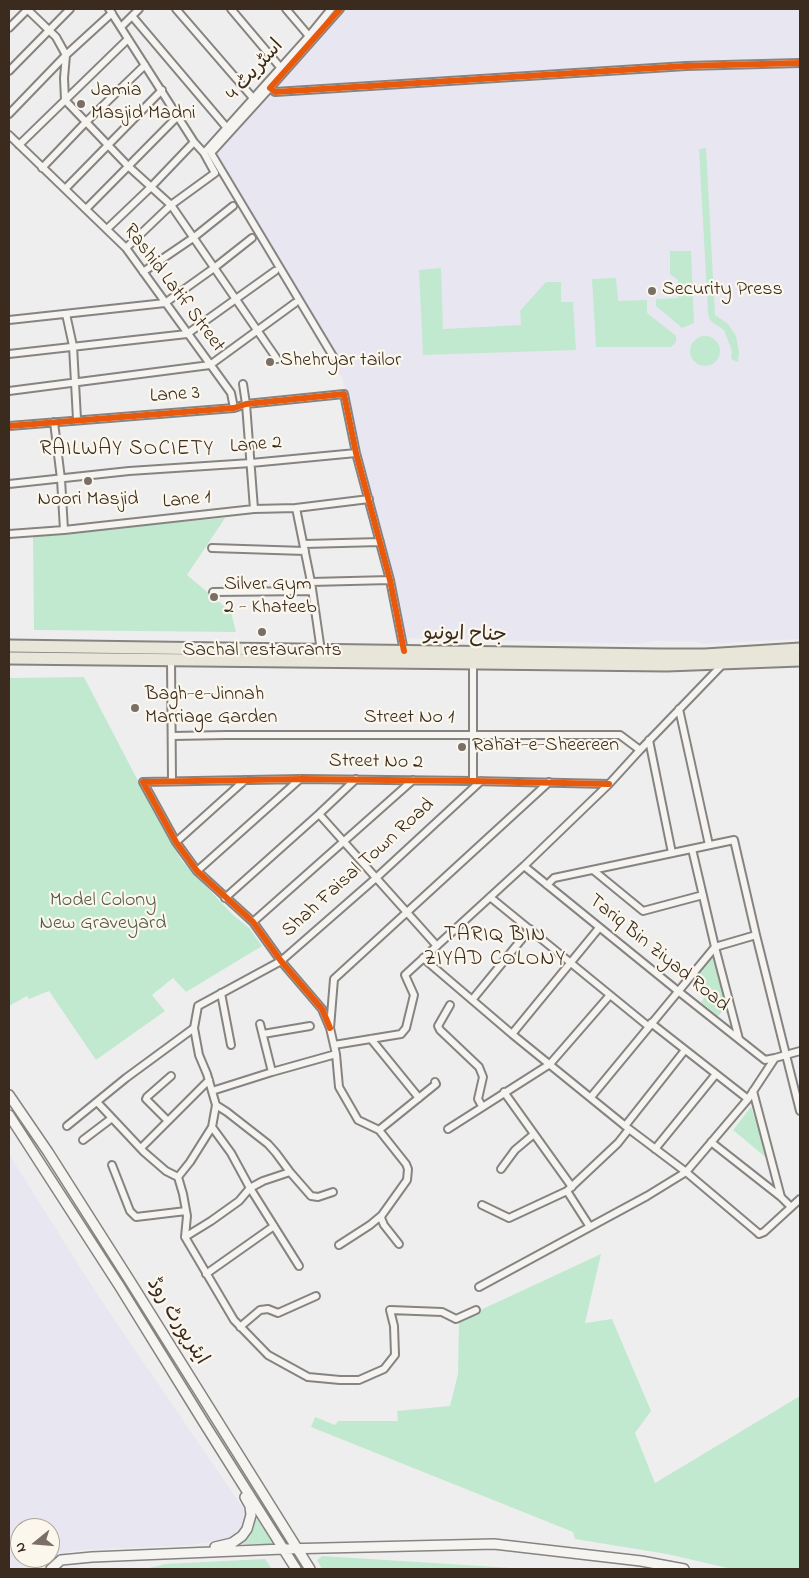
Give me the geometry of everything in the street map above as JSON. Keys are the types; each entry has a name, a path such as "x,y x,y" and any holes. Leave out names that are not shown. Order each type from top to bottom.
{"highway":[{"name":"جناح ایونیو","path":"9,646 660,656 800,649"},
{"name":"جناح ایونیو","path":"9,658 667,665 800,660"}],"main road":[{"name":"ایئرپورٹ روڈ","path":"9,1095 48,1152 135,1289 310,1569"},
{"name":"ایئرپورٹ روڈ","path":"9,1115 120,1287 296,1569"},
{"path":"183,1553 232,1544 247,1529 251,1515 250,1506 238,1486 233,1469"},
{"path":"51,1569 61,1560 92,1557 283,1549 494,1544 642,1561 684,1569"}],"street":[{"path":"9,28 28,9 56,37 66,55 65,100 128,166 171,205 277,359"},
{"path":"9,71 70,9"},
{"path":"120,27 139,9"},
{"path":"176,9 253,98"},
{"path":"231,9 280,67"},
{"path":"286,9 309,36"},
{"name":"اسٹریٹ 4","path":"204,153 331,9"},
{"path":"334,358 211,153 340,9"},
{"path":"9,114 110,11 194,142 204,153 215,173 171,205 126,248"},
{"path":"132,16 227,128"},
{"path":"19,145 128,39"},
{"path":"270,88 276,92 686,66 800,63"},
{"path":"42,168 145,65"},
{"path":"65,189 162,90"},
{"path":"86,209 178,116"},
{"name":"Rashid Latif Street","path":"9,135 126,248 231,393 234,408"},
{"path":"107,229 194,142"},
{"path":"144,272 193,238 233,206"},
{"path":"9,320 165,303 252,238"},
{"path":"9,354 187,334 275,271"},
{"path":"9,391 210,365 295,303"},
{"path":"66,314 74,346 77,419"},
{"path":"243,384 254,509"},
{"name":"Lane 3","path":"9,426 77,419 234,408 246,404 344,394 356,453"},
{"path":"54,422 61,479 64,530"},
{"path":"356,453 390,580 404,651"},
{"name":"Lane 2","path":"9,484 129,471 251,463 356,453"},
{"name":"Lane 1","path":"9,534 64,530 254,509 296,508 369,499"},
{"path":"296,508 311,582 321,651"},
{"path":"212,548 304,547 380,542"},
{"path":"311,582 390,580"},
{"path":"213,592 312,591"},
{"path":"171,660 172,781"},
{"path":"473,664 473,780"},
{"path":"334,1045 401,1034 406,1028 414,995 404,975 524,866 609,784 723,664"},
{"path":"679,709 709,845"},
{"name":"Street No 1","path":"173,736 620,735 640,750"},
{"path":"649,740 672,853"},
{"path":"197,871 300,779"},
{"path":"225,898 356,779"},
{"name":"Street No 2","path":"176,842 143,782 356,779 609,784"},
{"path":"245,780 176,842 197,871 253,922 281,961 322,1008 330,1028 336,1054 339,1087 358,1120 379,1130 408,1169 407,1180 382,1215 339,1245"},
{"path":"253,922 413,780"},
{"name":"Shah Faisal Town Road","path":"194,1028 198,1006 281,961 376,878 481,781"},
{"path":"330,1028 334,978 549,782"},
{"path":"319,814 436,946"},
{"path":"546,885 554,878 734,840 800,1111"},
{"path":"692,849 739,1039"},
{"name":"Tariq Bin Ziyad Road","path":"524,866 765,1060 775,1058"},
{"path":"593,870 643,912 704,896"},
{"path":"490,897 610,995 748,1099"},
{"path":"512,1034 599,928"},
{"path":"472,1000 530,929"},
{"path":"591,1097 715,948 756,935"},
{"path":"423,958 512,1034 686,1172 759,1234 764,1232 800,1199"},
{"path":"221,993 231,1045"},
{"path":"448,1129 550,1064 610,995"},
{"path":"450,1005 438,1026 479,1067 483,1077 478,1099 482,1106"},
{"path":"260,1024 272,1072"},
{"path":"263,1034 310,1026"},
{"path":"67,1126 126,1078 194,1028 198,1056 209,1080 216,1105 212,1127 190,1162 178,1176"},
{"path":"370,1039 419,1098"},
{"path":"482,1205 509,1218 569,1189 618,1143 627,1127 685,1050"},
{"path":"479,1287 647,1196 686,1172 748,1099 775,1058 800,1051"},
{"path":"212,1091 336,1054"},
{"path":"655,1149 716,1074"},
{"path":"168,1121 146,1099 171,1076"},
{"path":"141,1148 209,1080"},
{"path":"379,1130 436,1084 436,1082"},
{"path":"753,1091 781,1197"},
{"path":"504,1092 534,1134 569,1189 590,1227"},
{"path":"97,1102 166,1171 178,1176 184,1194 187,1216 185,1237 234,1320 268,1355 308,1377 358,1380 384,1369 395,1355 394,1326 390,1310 442,1312 456,1319 476,1310"},
{"path":"216,1105 268,1144 311,1196 318,1197 333,1192"},
{"path":"83,1140 112,1118"},
{"path":"212,1127 231,1153 250,1188 299,1266"},
{"path":"501,1169 515,1150 534,1134"},
{"path":"711,1142 791,1207"},
{"path":"112,1165 130,1210 136,1217 186,1211"},
{"path":"185,1237 239,1201 250,1188 263,1181 290,1172"},
{"path":"382,1215 381,1218 384,1225 399,1244"},
{"path":"206,1274 274,1226"},
{"path":"240,1327 260,1310 268,1309 278,1313 316,1296"}],"shaded area":[{"path":"335,9 800,9 800,639 704,644 697,642 655,641 638,644 405,638 343,380 206,153"},
{"path":"9,1154 97,1294 245,1511 245,1521 241,1529 234,1537 226,1540 192,1545 83,1550 60,1555 60,1518 10,1518 10,1568 41,1569 9,1569"}],"green space":[{"path":"706,148 715,315 728,324 736,336 739,352 738,362 731,359 732,351 724,330 712,322 708,313 699,149"},
{"path":"670,251 691,251 694,323 682,328 656,306 656,299 678,298 678,280 670,274"},
{"path":"441,268 443,329 521,325 520,311 546,282 561,282 561,302 573,302 576,350 423,355 419,270"},
{"path":"616,278 618,301 647,300 647,313 676,336 676,342 671,347 596,347 592,279"},
{"path":"705,336 711,337 719,345 719,357 711,365 705,366 699,365 691,357 690,351 691,345 699,337"},
{"path":"225,518 187,575 231,612 236,632 34,630 33,535"},
{"name":"Model Colony New Graveyard","path":"84,677 164,831 182,861 233,915 249,928 262,946 186,992 173,978 152,995 165,1011 96,1060 49,991 29,999 27,996 9,1006 9,678"},
{"path":"713,956 730,1017 724,1010 718,1016 701,1002 704,998 701,995 705,991 691,983"},
{"path":"751,1107 769,1160 733,1130"},
{"path":"601,1254 585,1323 612,1319 651,1411 635,1433 655,1483 800,1396 800,1569 732,1569 667,1554 575,1539 573,1532 311,1427 315,1417 335,1425 338,1421 398,1421 397,1411 450,1406 458,1374 459,1320"},
{"path":"254,1515 275,1544 238,1544 246,1535"},
{"path":"322,1556 525,1569 322,1569 317,1560"},
{"path":"265,1559 272,1569 145,1569 165,1564"}],"cycle path":[{"path":"340,9 270,88 275,92 686,66 800,63"},
{"path":"9,426 234,408 246,404 344,394 356,453 390,580 404,651"},
{"path":"330,1028 322,1009 281,961 253,922 197,871 176,842 143,782 302,779 609,784"}],"place":[{"name":"Jamia Masjid Madni","path":"81,104"},
{"name":"Security Press","path":"652,291"},
{"name":"Shehryar tailor","path":"270,362"},
{"name":"Noori Masjid","path":"88,481"},
{"name":"Silver Gym 2 - Khateeb","path":"214,597"},
{"name":"Sachal restaurants","path":"262,632"},
{"name":"Bagh-e-Jinnah Marriage Garden","path":"135,708"},
{"name":"Rahat-e-Sheereen","path":"462,747"}],"district":[{"name":"RAILWAY SOCIETY","path":"127,451"},
{"name":"TARIQ BIN ZIYAD COLONY","path":"495,949"}]}
